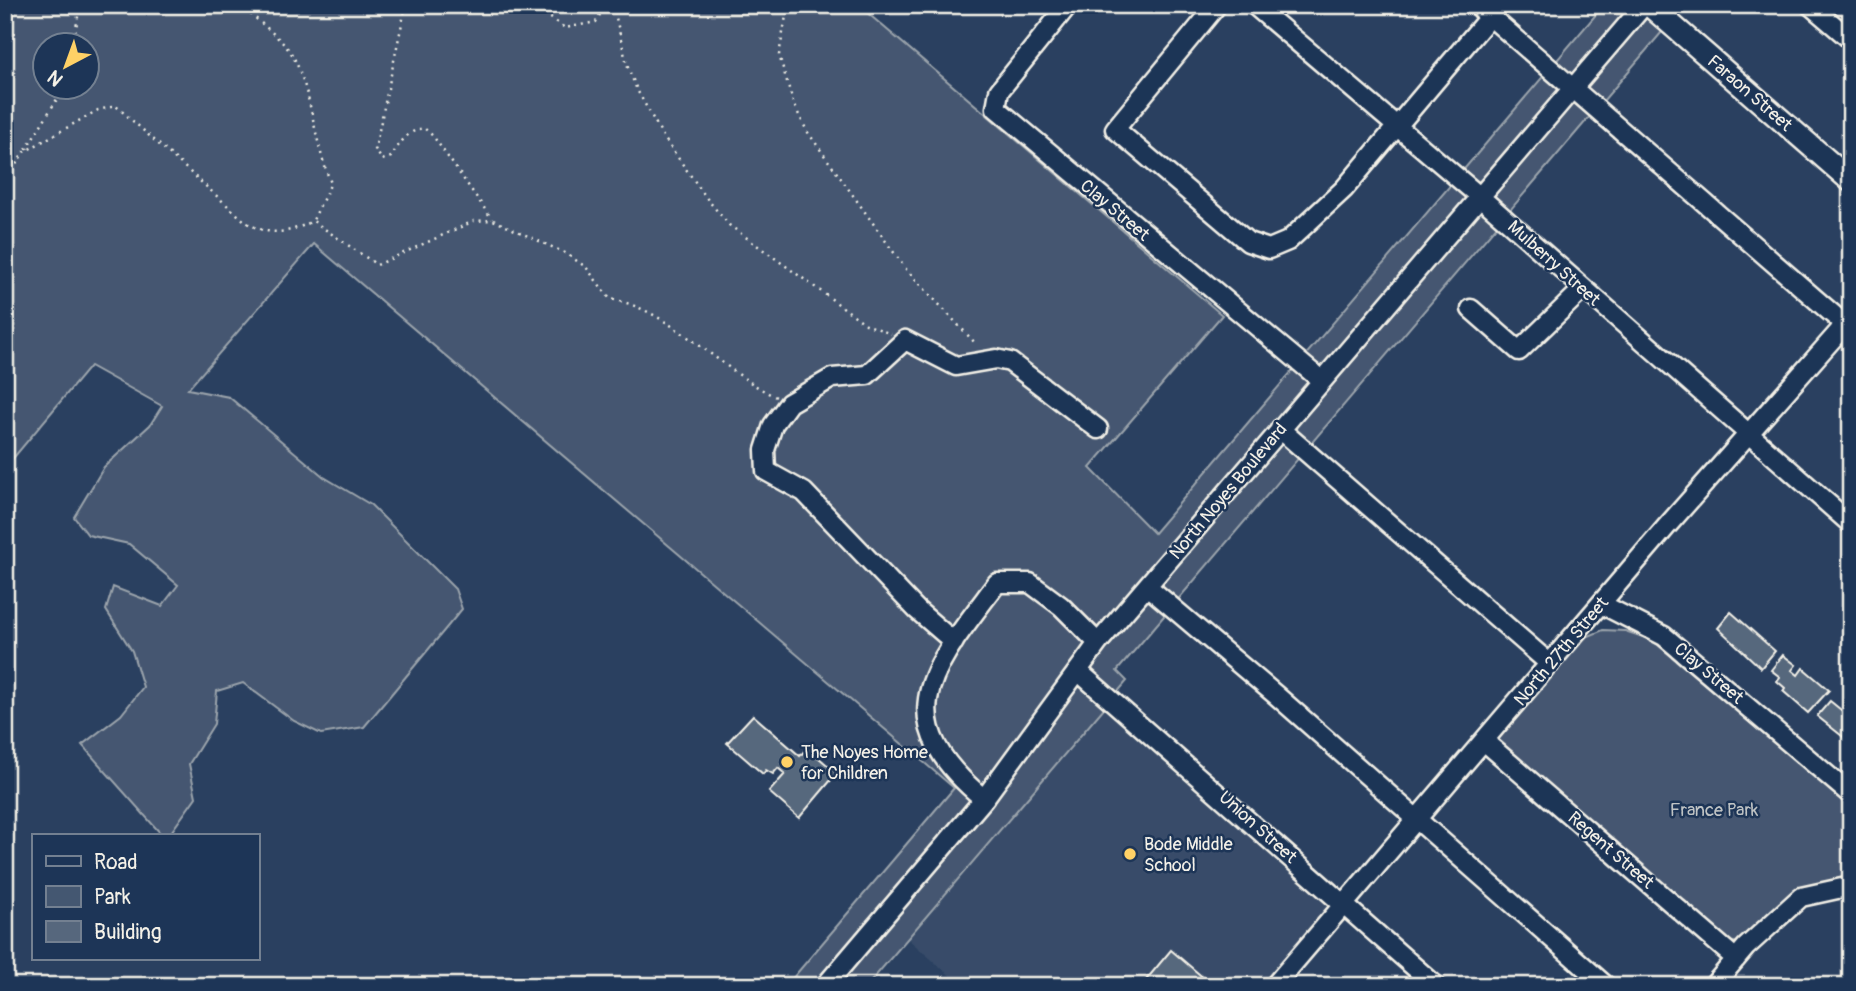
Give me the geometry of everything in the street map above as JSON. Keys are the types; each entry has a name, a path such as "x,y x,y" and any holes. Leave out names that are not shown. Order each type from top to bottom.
{"main road":[{"name":"Faraon Street","path":"1646,5 1851,181"}],"street":[{"path":"1217,5 1115,129 1248,242 1269,249 1288,241 1344,189 1397,126 1483,11 1849,324"},
{"name":"Mulberry Street","path":"1254,5 1479,196 1851,524"},
{"name":"North Noyes Boulevard","path":"825,986 984,799 1098,643 1479,196 1646,5"},
{"path":"1810,5 1851,40"},
{"name":"Clay Street","path":"1062,12 999,91 996,108 1321,380"},
{"path":"1471,309 1519,351 1583,289"},
{"name":"North 27th Street","path":"1277,984 1748,434 1849,324"},
{"path":"954,642 917,610 804,492 766,471 765,450 773,425 789,403 832,378 867,375 905,340 956,366 991,361 1010,362 1098,429"},
{"path":"1280,429 1550,664"},
{"path":"984,799 964,783 938,751 928,729 925,705 928,690 954,642 997,583 1030,583 1061,606 1098,643"},
{"path":"1147,586 1278,696 1606,986"},
{"name":"Clay Street","path":"1601,604 1664,636 1851,795"},
{"name":"Union Street","path":"1078,671 1436,986"},
{"name":"Regent Street","path":"1484,741 1736,959"},
{"path":"1713,986 1784,910 1801,897 1851,886"}],"path":[{"path":"75,32 80,5"},
{"path":"24,152 98,110 116,106 256,228 265,233 294,231 313,221 331,183 293,56 240,5"},
{"path":"406,5 375,149 382,160 391,157 400,143 415,129 424,128 433,136 494,220"},
{"path":"497,5 537,7 565,28 596,22 605,5"},
{"path":"613,5 627,65 637,90 664,138 722,217 866,324 905,340"},
{"path":"788,5 779,55 794,104 807,131 905,268 991,361"},
{"path":"5,183 55,102"},
{"path":"313,221 377,265 474,221 494,220 565,253 586,267 610,299 622,301 660,320 766,393 789,403"}],"shaded area":[{"name":"Bode Middle School","path":"1109,702 1330,900 1329,911 1274,986 962,986 908,939"}],"green space":[{"path":"5,5 858,5 1222,315 1090,468 1154,533 1604,5 1685,5 1117,671 1127,681 867,986 786,986 954,788 314,244 188,389 229,397 324,477 371,505 455,589 462,609 364,727 321,734 294,721 243,683 217,691 214,724 189,764 196,797 170,834 161,834 82,745 121,715 143,687 132,651 106,610 113,587 162,606 178,585 129,544 88,535 74,517 104,467 150,425 162,406 90,366 5,468"},
{"name":"France Park","path":"1603,630 1625,631 1652,640 1851,808 1851,880 1809,887 1743,943 1725,941 1503,746 1498,740 1502,732 1584,638"}],"building":[{"path":"1731,612 1775,651 1761,668 1718,628"},
{"path":"1783,655 1796,665 1792,670 1798,675 1803,668 1829,690 1808,713 1783,691 1785,688 1777,681 1780,677 1771,670"},
{"path":"1830,701 1851,718 1851,736 1847,740 1817,716"},
{"name":"The Noyes Home for Children","path":"753,715 800,756 807,748 837,773 799,818 769,792 785,774 778,768 773,774 766,770 763,774 727,743"},
{"path":"1171,950 1213,986 1141,986"}],"place":[{"name":"The Noyes Home for Children","path":"787,762"},
{"name":"Bode Middle School","path":"1130,854"}]}
